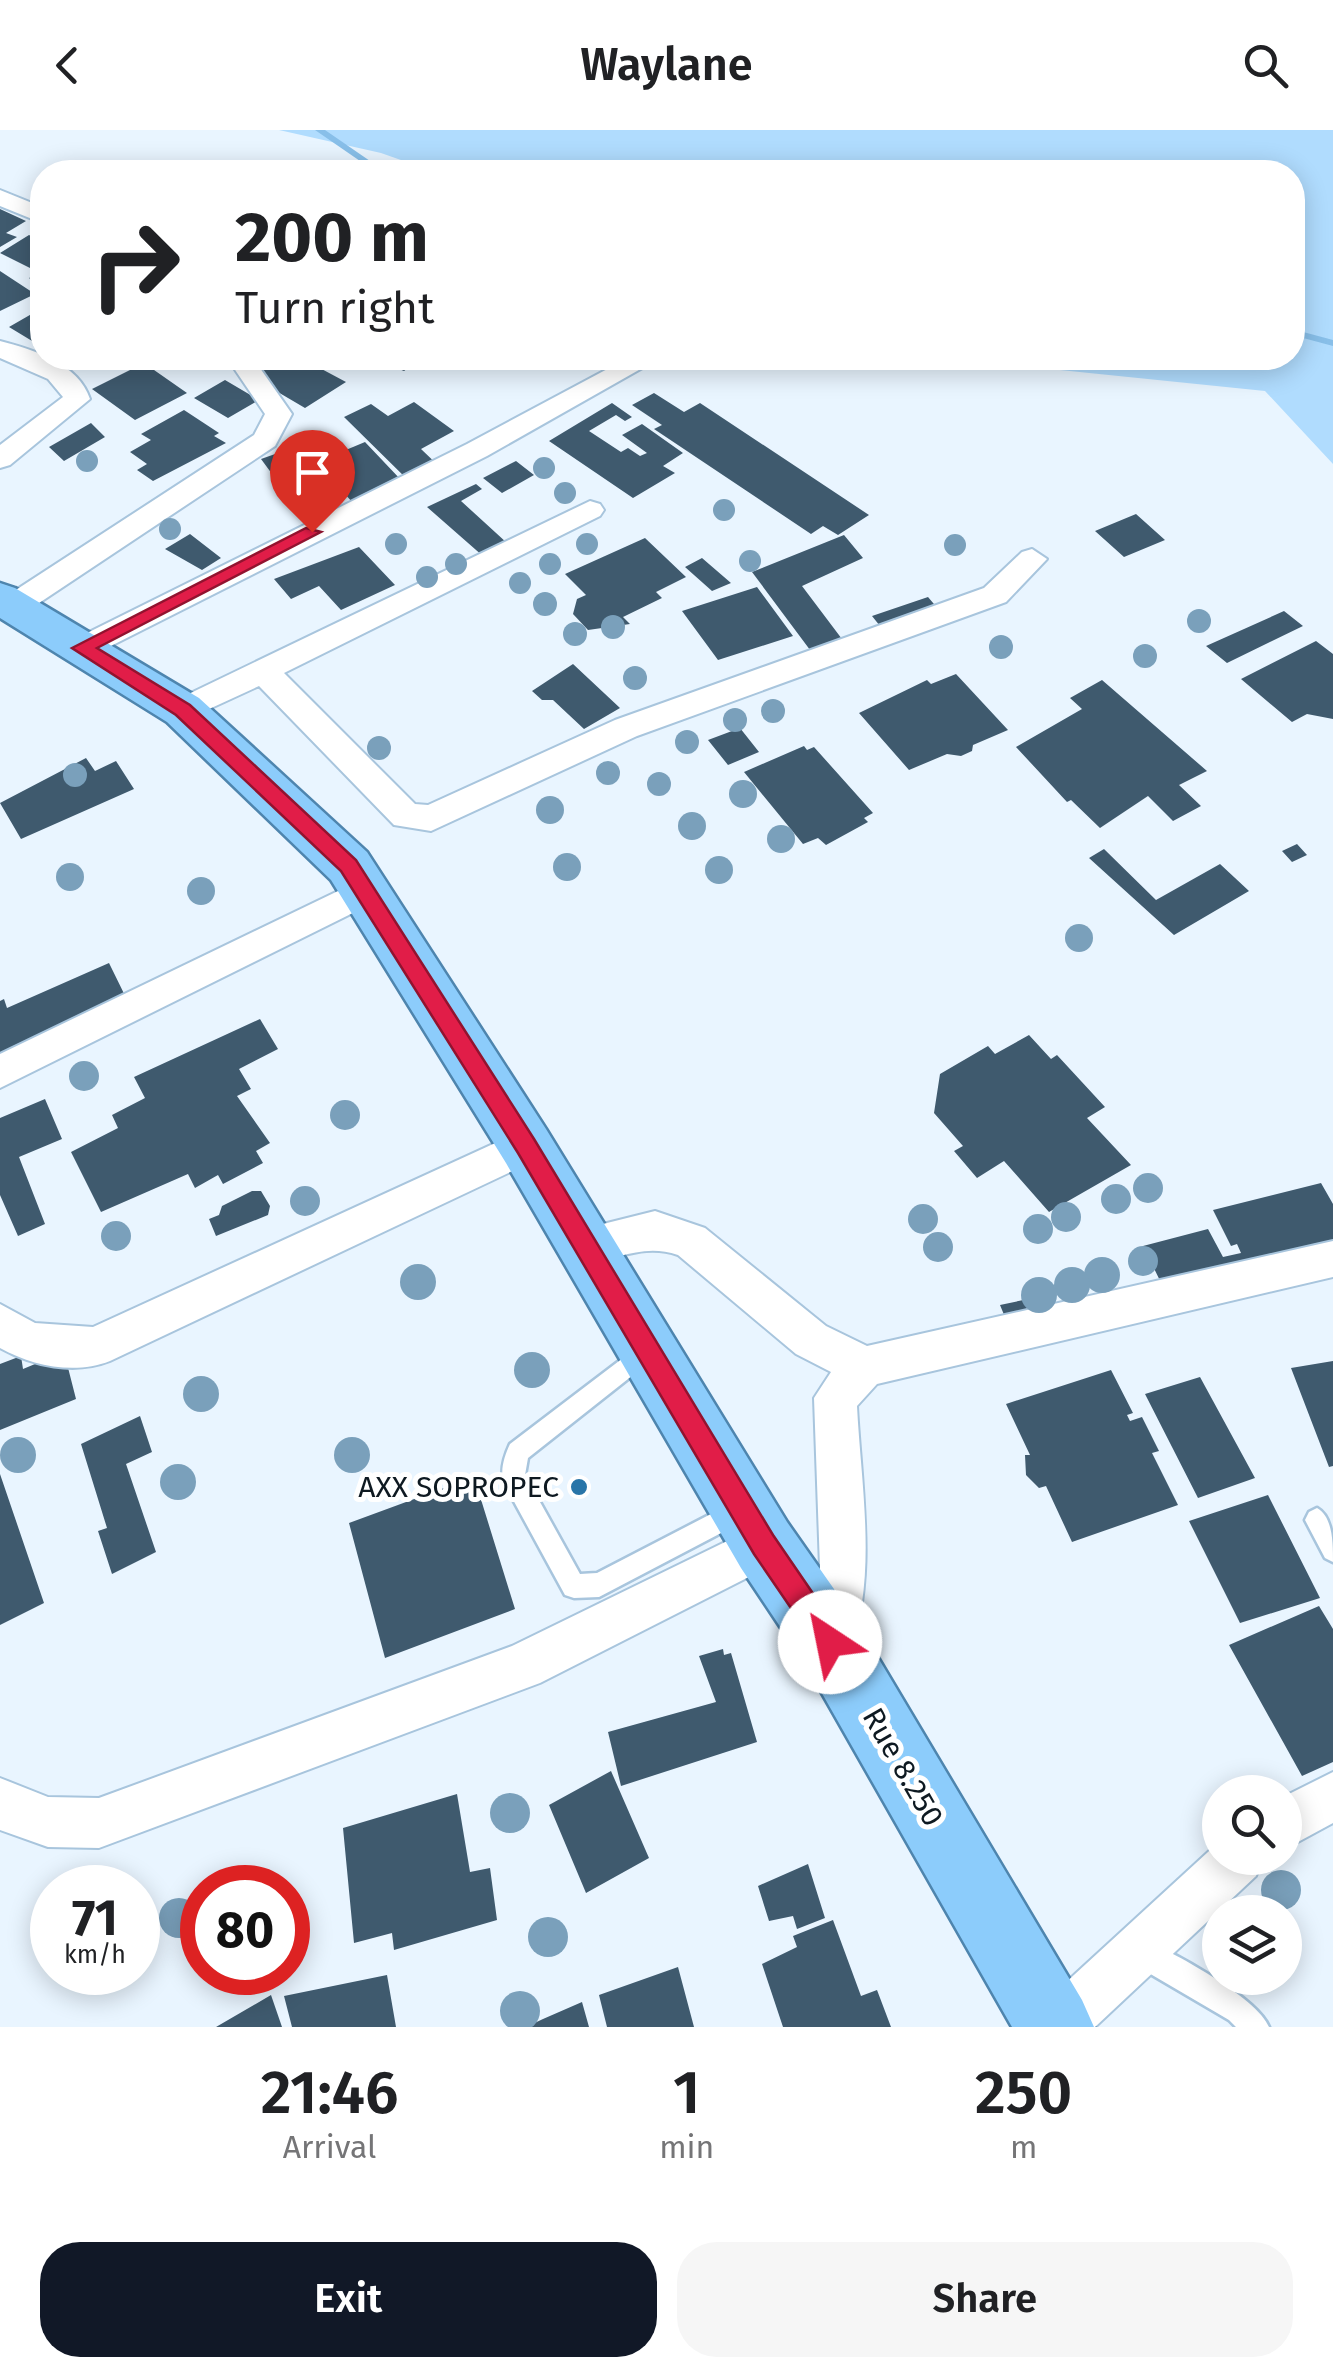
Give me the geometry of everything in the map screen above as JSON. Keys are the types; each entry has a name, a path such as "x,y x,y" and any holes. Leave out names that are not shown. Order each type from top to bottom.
{"highway":[{"name":"Rue 8.250","path":"6,602 183,710 348,866 526,1146 753,1527 830,1642 1056,2027"}],"street":[{"path":"0,197 30,211"},
{"path":"0,349 30,362"},
{"path":"0,459 77,399 76,387 48,370"},
{"path":"6,602 265,440 279,414 244,370"},
{"path":"82,648 477,450 624,370"},
{"path":"183,710 590,510"},
{"path":"262,671 406,816 430,818 626,728 995,595 1032,559"},
{"path":"0,1072 365,890"},
{"path":"0,1323 10,1332 54,1350 95,1346 526,1146"},
{"path":"585,1246 656,1228 692,1241 811,1340 865,1367"},
{"path":"830,1642 843,1567 834,1398 865,1367 1333,1259"},
{"path":"0,1803 19,1816 64,1826 100,1823 523,1666 753,1527"},
{"path":"1302,1814 1333,1796"},
{"path":"1056,2027 1220,1875"}],"lane":[{"path":"648,1350 518,1452 512,1477 574,1586 599,1585 753,1527"},
{"path":"1317,1520 1333,1550"},
{"path":"1138,1950 1239,2010 1255,2027"}],"shaded area":[{"path":"279,130 1333,130 1333,464 1265,391 1061,370 1305,370 1305,160 401,160"}],"building":[{"path":"0,209 26,221 6,233 17,237 0,247"},
{"path":"29,235 30,235 30,268 0,253"},
{"path":"0,271 30,291 30,296 0,311"},
{"path":"30,315 30,340 9,327"},
{"path":"130,370 154,370 187,393 135,420 92,389"},
{"path":"254,370 324,370 346,382 305,408 247,374"},
{"path":"225,380 259,400 228,418 194,398"},
{"path":"654,393 684,412 700,403 869,515 838,535 823,526 811,534 654,429 662,425 632,405"},
{"path":"414,402 454,431 421,449 444,471 413,485 344,417 371,404 388,416"},
{"path":"612,403 632,417 625,421 616,415 589,431 621,452 628,448 640,456 647,453 622,435 642,424 683,453 663,466 675,473 633,498 549,441"},
{"path":"184,410 219,433 214,436 226,443 153,481 137,470 147,464 130,452 151,440 141,434"},
{"path":"91,423 105,437 64,461 49,447"},
{"path":"365,442 402,481 352,502 317,462"},
{"path":"295,447 313,470 278,482 261,459"},
{"path":"516,461 534,475 502,493 483,478"},
{"path":"476,484 482,489 461,501 517,552 492,564 427,507"},
{"path":"1136,514 1165,540 1124,557 1095,531"},
{"path":"190,534 221,558 202,570 165,549"},
{"path":"844,535 863,558 802,586 851,651 819,662 752,572"},
{"path":"645,538 686,577 656,592 662,598 623,617 630,624 588,630 573,614 577,599 586,595 565,574"},
{"path":"359,547 395,585 341,610 319,586 291,599 274,579"},
{"path":"702,558 731,583 712,591 685,567"},
{"path":"757,587 793,636 718,660 682,611"},
{"path":"928,597 945,617 888,636 872,616"},
{"path":"1284,611 1303,626 1227,663 1206,646"},
{"path":"1316,641 1333,654 1333,719 1307,714 1292,722 1241,679"},
{"path":"573,664 620,708 584,729 553,700 542,700 532,691"},
{"path":"956,674 1008,730 973,745 972,751 961,756 947,754 909,770 859,713 927,680 931,684"},
{"path":"1102,680 1207,771 1179,785 1201,806 1173,821 1148,796 1100,828 1071,800 1067,802 1016,747 1082,709 1070,698"},
{"path":"740,728 759,752 728,765 708,740"},
{"path":"804,746 807,750 814,747 873,813 864,818 868,822 826,845 818,838 803,844 744,772"},
{"path":"86,758 95,771 116,761 134,789 21,839 0,803"},
{"path":"1297,844 1307,855 1292,862 1282,851"},
{"path":"1104,849 1156,900 1220,864 1249,891 1174,935 1089,858"},
{"path":"109,963 135,1016 0,1075 0,1001 4,999 7,1008"},
{"path":"260,1019 278,1049 239,1069 251,1089 237,1096 270,1143 256,1151 263,1163 223,1184 218,1175 195,1188 188,1174 101,1212 71,1152 118,1128 112,1115 145,1098 134,1077"},
{"path":"1029,1035 1051,1059 1057,1055 1105,1107 1087,1118 1131,1165 1049,1212 1004,1161 977,1178 954,1151 963,1146 934,1113 940,1074 988,1046 995,1054"},
{"path":"45,1099 62,1139 19,1157 45,1224 18,1236 0,1195 0,1118"},
{"path":"1321,1183 1333,1204 1333,1259 1170,1301 1143,1246 1208,1229 1223,1257 1241,1253 1237,1244 1231,1246 1213,1210"},
{"path":"252,1191 261,1191 270,1206 268,1215 216,1236 209,1219 219,1215 222,1206"},
{"path":"1033,1298 1046,1331 1014,1339 1000,1305"},
{"path":"64,1352 76,1399 0,1430 0,1364 21,1356 23,1369"},
{"path":"1333,1361 1333,1466 1329,1467 1291,1368"},
{"path":"1111,1370 1133,1413 1127,1415 1130,1421 1142,1417 1159,1451 1152,1453 1178,1505 1072,1542 1046,1486 1039,1488 1026,1475 1025,1455 1030,1455 1006,1404"},
{"path":"1200,1377 1255,1478 1198,1498 1145,1394"},
{"path":"140,1416 152,1452 126,1464 156,1552 112,1574 98,1531 107,1528 81,1444"},
{"path":"0,1474 44,1603 0,1625"},
{"path":"474,1477 515,1609 385,1658 349,1523"},
{"path":"1268,1495 1320,1598 1240,1623 1189,1521"},
{"path":"1319,1606 1333,1629 1333,1762 1302,1776 1229,1645"},
{"path":"723,1649 724,1655 731,1653 757,1742 621,1786 608,1732 716,1702 699,1656"},
{"path":"611,1771 649,1858 586,1893 549,1805"},
{"path":"457,1794 470,1872 490,1868 497,1920 394,1950 392,1933 354,1943 343,1828"},
{"path":"808,1864 825,1918 797,1929 793,1916 769,1921 758,1886"},
{"path":"833,1920 861,1996 877,1990 891,2027 783,2027 762,1964 797,1947 793,1936"},
{"path":"678,1967 694,2027 607,2027 599,1995"},
{"path":"387,1975 396,2027 292,2027 284,1996 310,1995 310,1991"},
{"path":"271,1995 282,2027 216,2027"},
{"path":"582,2002 589,2027 526,2027 543,2019"}],"waterway":[{"path":"319,130 363,160"},
{"path":"1305,335 1333,343"}],"place":[{"name":"AXX SOPROPEC","path":"579,1487"}],"route":[{"path":"312,532 82,648 183,710 348,866 526,1146 764,1544 830,1642"}]}
